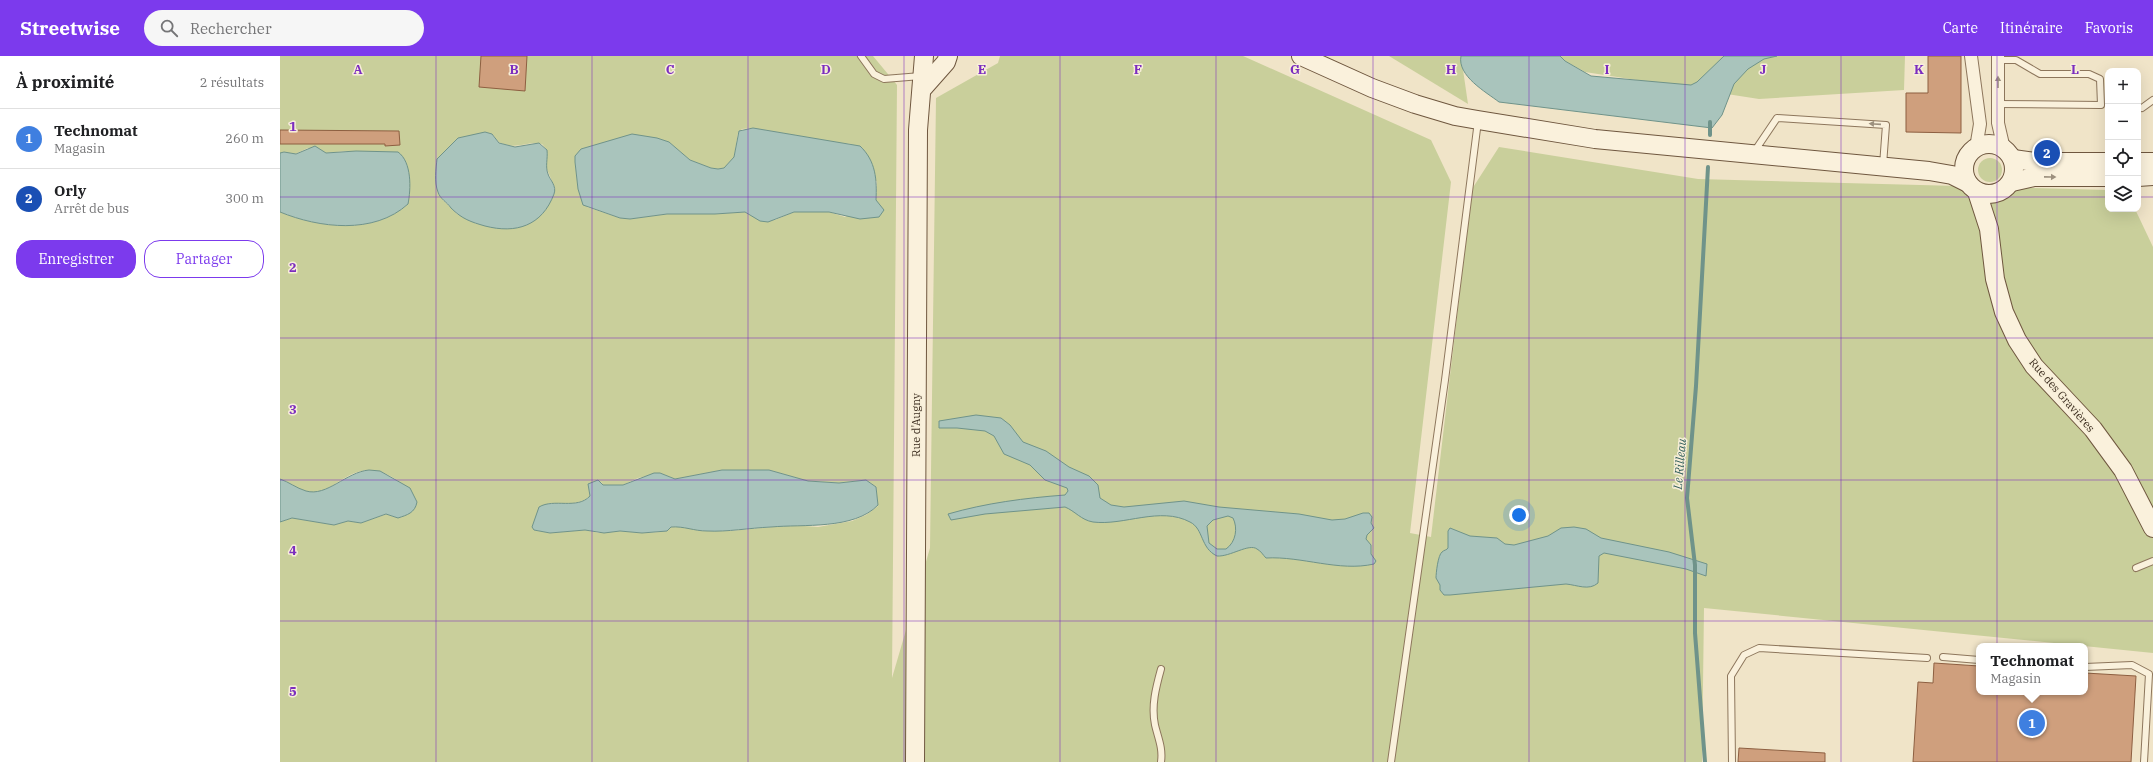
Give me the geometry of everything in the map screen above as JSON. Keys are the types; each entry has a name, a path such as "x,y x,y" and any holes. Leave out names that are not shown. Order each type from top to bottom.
{"main road":[{"name":"Rue d'Augny","path":"915,762 918,138 924,56"},
{"path":"923,82 946,62 948,56"},
{"path":"1301,56 1372,88 1415,104 1478,120 1595,139 1752,155 1929,170 1952,175 1972,187 1990,195 2007,186 2034,177 2105,177"},
{"path":"1929,170 1951,165 1990,144 2008,154 2042,162 2105,162"},
{"path":"1971,153 1964,171 1972,187"},
{"path":"2007,186 2015,168 2008,154"},
{"path":"2141,162 2153,162"},
{"path":"2141,177 2153,176"},
{"name":"Rue des Gravières","path":"1989,229 2007,186"},
{"name":"Rue des Gravières","path":"1972,187 1989,229 1995,279 2004,312 2017,340 2034,366 2092,429 2118,464 2153,528"}],"street":[{"path":"1971,56 1980,124 1971,153"},
{"path":"1998,58 1998,123 2008,154"}],"lane":[{"path":"861,56 874,74 884,79 923,82"},
{"path":"1998,58 2016,60 2040,74 2090,74 2100,80 2100,105 1998,104"},
{"path":"2142,108 2153,100"},
{"path":"1752,155 1777,118 1886,125 1883,167"},
{"path":"1391,762 1445,380 1478,120"},
{"path":"2136,568 2153,561"},
{"path":"1732,762 1731,676 1739,660 1750,651 1759,648 1928,658"},
{"path":"1943,657 1976,660"},
{"path":"2088,667 2132,665 2149,674 2144,762"},
{"path":"1160,669 1155,690 1154,709 1155,725 1161,744 1161,762"}],"green space":[{"path":"280,56 873,56 897,85 892,678 930,548 936,98 998,63 1000,56 1243,56 1431,140 1451,182 1410,533 1431,537 1472,189 1499,147 1698,179 2105,190 2105,212 2136,212 2153,247 2153,653 2088,646 2088,643 2053,643 1704,608 1702,762 280,762 280,522 292,518 334,525 348,521 361,523 387,514 394,517 417,502 405,487 397,480 388,475 370,470 360,471 328,488 314,492 305,491 280,479 280,212 308,221 339,226 370,223 384,219 406,206 410,187 346,151 326,153 308,148 295,154 284,152 280,153","holes":["753,128 838,143 852,144 877,182 876,200 845,217 829,212 794,212 775,220 752,216 745,212 715,214 667,214 630,219 620,218 587,207 578,189 575,162 581,149 614,140 669,142 690,160 718,169 724,168 734,157 738,133 742,129","485,132 492,134 497,140 507,145 517,146 536,143 542,144 547,150 546,167 555,188 554,194 543,213 477,224 457,214 442,199","722,470 769,470 808,481 839,483 866,480 876,487 878,506 866,515 852,521 818,527 792,525 730,531 705,531 677,526 661,532 642,533 620,531 599,533 585,530 550,533 534,530 549,503 576,503 586,499 590,496 588,484 601,482 603,485 623,485 638,478 660,473 675,479"]},
{"path":"1389,56 1461,56 1468,104"},
{"path":"1560,56 1905,56 1904,90 1759,99 1585,72 1565,61"},
{"path":"1990,158 1999,161 2002,170 1999,179 1990,182 1981,179 1978,170 1981,161"}],"water":[{"path":"1461,56 1560,56 1565,61 1591,76 1691,85 1697,82 1724,56 1777,56 1764,59 1748,69 1734,84 1722,115 1712,128 1499,102 1468,77 1463,70"},
{"path":"753,128 860,146 872,164 876,178 876,200 884,210 879,217 860,219 829,212 794,212 768,222 760,221 745,212 715,214 667,214 630,219 620,218 583,205 578,189 575,162 575,156 581,149 632,134 657,138 669,142 690,160 718,169 724,168 734,157 739,131"},
{"path":"485,132 492,134 499,143 515,147 539,143 547,150 547,171 555,191 543,214 527,225 507,229 475,223 459,215 442,199 439,194 436,180 437,159 458,138"},
{"path":"315,146 326,153 356,151 398,152 403,156 408,169 410,191 408,204 394,214 379,221 346,226 312,222 295,218 280,212 280,153 284,152 296,154"},
{"path":"976,415 1001,418 1010,425 1023,442 1046,451 1069,467 1089,476 1098,485 1100,498 1111,505 1124,507 1184,501 1219,507 1299,514 1332,520 1345,519 1363,513 1369,513 1372,517 1371,523 1374,528 1367,535 1366,539 1371,545 1371,554 1376,561 1374,564 1347,566 1293,559 1266,558 1260,551 1254,548 1217,556 1212,553 1205,544 1198,529 1194,525 1178,518 1167,516 1093,522 1065,507 985,514 951,520 948,514 962,510 1006,502 1065,495 1068,491 1067,488 1045,480 1030,465 1004,454 994,436 985,431 939,428 939,421","holes":["1228,516 1233,518 1236,530 1232,543 1226,549 1217,549 1209,543 1207,526 1213,520"]},
{"path":"369,470 380,471 410,488 417,502 414,509 407,515 398,518 386,514 361,523 348,521 334,525 292,518 280,522 280,479 302,490 314,492 329,488 352,475"},
{"path":"722,470 769,470 808,481 839,483 866,480 876,487 878,505 868,513 856,519 813,525 715,531 671,527 667,531 642,533 620,531 604,533 585,530 550,533 534,530 532,527 539,507 551,503 572,503 585,500 590,496 588,484 598,480 603,485 623,485 654,473 660,473 675,479"},
{"path":"1574,527 1586,529 1601,538 1669,552 1707,564 1706,576 1686,569 1604,553 1599,556 1598,583 1591,587 1566,584 1450,595 1444,595 1440,590 1440,585 1436,578 1439,557 1443,551 1448,548 1448,531 1450,528 1470,536 1497,538 1505,544 1514,545 1548,536 1561,528"}],"building":[{"path":"481,56 527,56 525,91 479,87"},
{"path":"1928,56 1961,56 1961,133 1906,132 1906,93 1928,93"},
{"path":"280,130 399,131 400,145 280,144"},
{"path":"1934,663 1976,666 1976,695 2088,695 2088,673 2136,676 2131,762 1913,762 1918,682 1933,683"},
{"path":"1739,748 1825,753 1825,762 1738,762"}],"waterway":[{"name":"Le Rilleau","path":"1710,122 1710,135"},
{"name":"Le Rilleau","path":"1705,762 1695,633 1695,565 1687,498 1696,386 1708,167"}],"place":[{"name":"Orly","path":"2047,153"},
{"name":"Technomat","path":"2032,723"}]}
